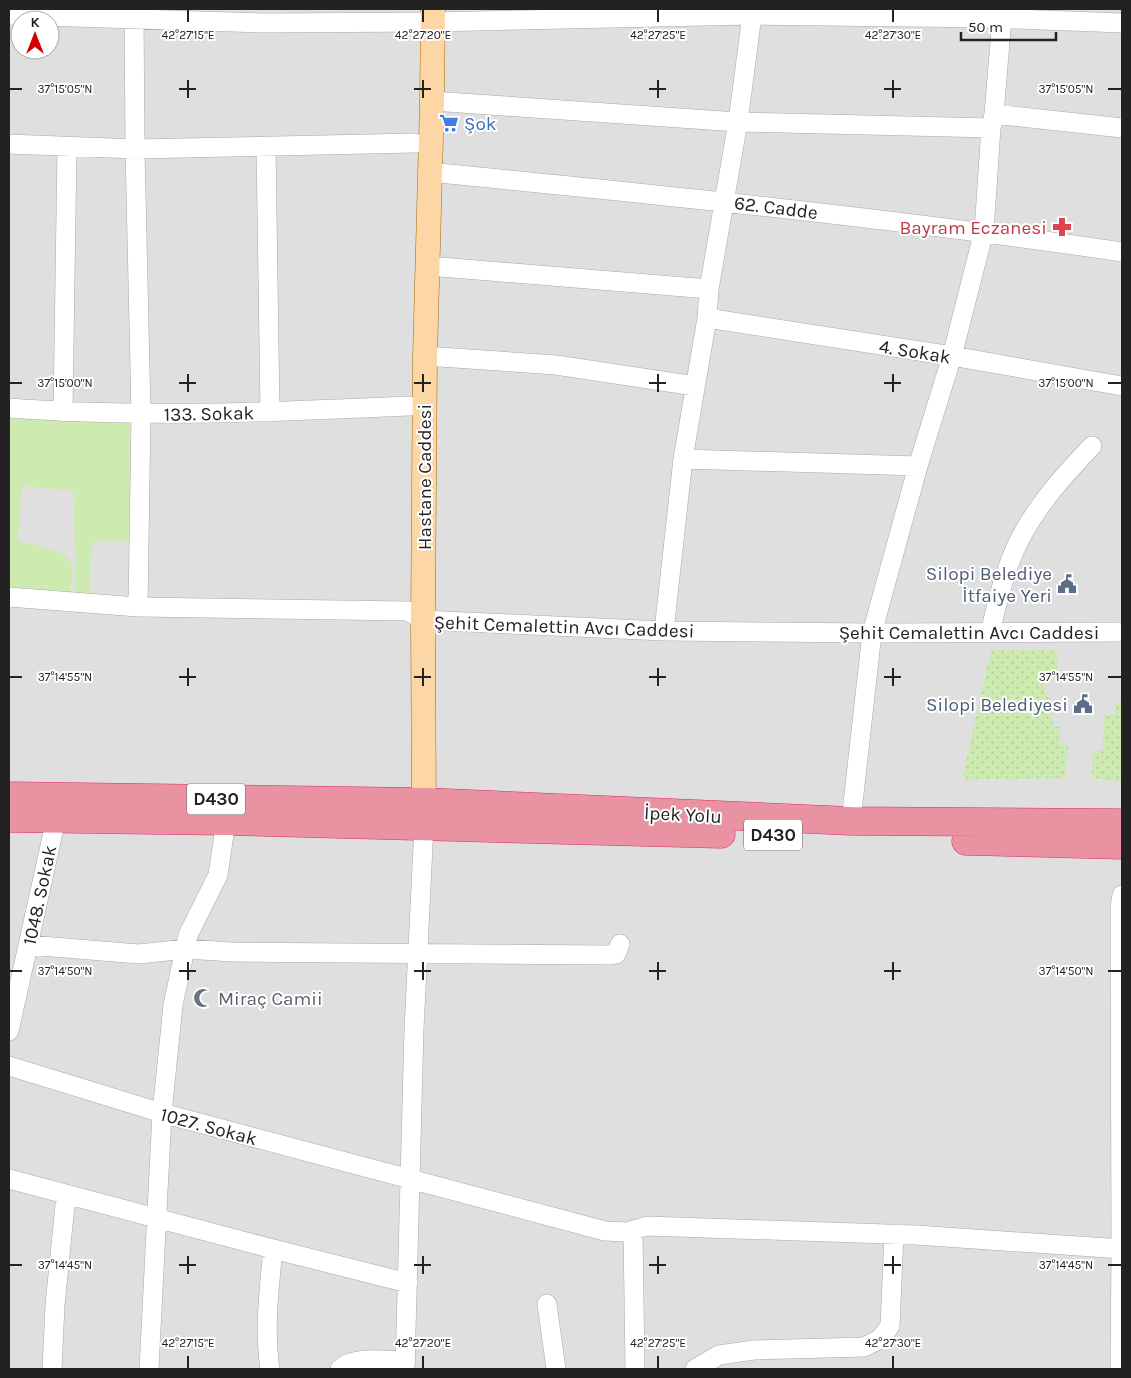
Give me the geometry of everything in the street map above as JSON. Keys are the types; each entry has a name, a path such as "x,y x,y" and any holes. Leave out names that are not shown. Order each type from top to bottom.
{"highway":[{"name":"D430","path":"9,796 1122,845"},
{"name":"D430","path":"9,818 226,821 416,814"},
{"name":"İpek Yolu","path":"416,814 1122,823"}],"main road":[{"name":"Hastane Caddesi","path":"416,615 432,101 425,15"},
{"name":"Hastane Caddesi","path":"416,814 416,615 409,406 415,143 425,15"}],"street":[{"path":"9,15 264,16 681,13 752,15 978,13 1002,18 1111,18"},
{"path":"134,14 141,414 138,607"},
{"path":"664,631 683,460 707,318 709,289 738,122 752,15"},
{"path":"852,821 872,633 918,466 952,356 984,232 1002,18"},
{"path":"432,101 738,122 993,121 1122,128"},
{"path":"9,144 135,149 415,143"},
{"path":"266,146 270,412"},
{"path":"63,412 67,147"},
{"name":"62. Cadde","path":"429,172 725,201 984,232 1122,252"},
{"path":"428,266 709,289"},
{"name":"4. Sokak","path":"707,318 952,356 1122,386"},
{"path":"425,356 556,366 695,386"},
{"name":"133. Sokak","path":"9,408 63,412 141,414 270,412 409,406"},
{"path":"990,633 1001,588 1020,539 1041,504 1092,446"},
{"path":"683,460 918,466"},
{"name":"Şehit Cemalettin Avcı Caddesi","path":"9,597 138,607 416,615 664,631 872,633 1122,632"},
{"path":"340,1369 346,1364 359,1361 406,1365 417,954 416,814"},
{"name":"1048. Sokak","path":"9,1031 56,819"},
{"path":"148,1369 162,1113 173,1005 188,935 218,875 226,821"},
{"path":"1120,1369 1122,1249 1120,907 1122,895"},
{"path":"28,945 139,954 186,949 232,952 608,955 616,954 620,944"},
{"name":"1027. Sokak","path":"9,1066 162,1113 605,1231 627,1232 647,1226 894,1234 1122,1249"},
{"path":"9,1179 408,1283"},
{"path":"52,1369 66,1195"},
{"path":"633,1230 635,1369"},
{"path":"695,1369 723,1362 754,1350 864,1347 880,1339 890,1326 894,1234"},
{"path":"270,1369 266,1345 267,1309 273,1249"},
{"path":"547,1304 556,1369"}],"shaded area":[{"path":"9,9 1122,9 1122,1369 9,1369"}],"green space":[{"path":"9,415 129,420 131,541 91,542 90,595 76,595 73,491 22,486 18,541 65,555 70,560 73,573 70,594 9,588"},
{"path":"1057,649 1057,677 1045,677 1045,696 1050,698 1053,726 1059,727 1060,744 1068,745 1065,778 962,780 991,650"},
{"path":"1122,700 1122,781 1092,779 1093,752 1103,750 1104,715 1115,714 1115,703"}],"place":[{"name":"Şok","path":"449,123"},
{"name":"Bayram Eczanesi","path":"1062,227"},
{"name":"Silopi Belediye İtfaiye Yeri","path":"1067,584"},
{"name":"Silopi Belediyesi","path":"1083,704"},
{"name":"Miraç Camii","path":"203,998"}]}
